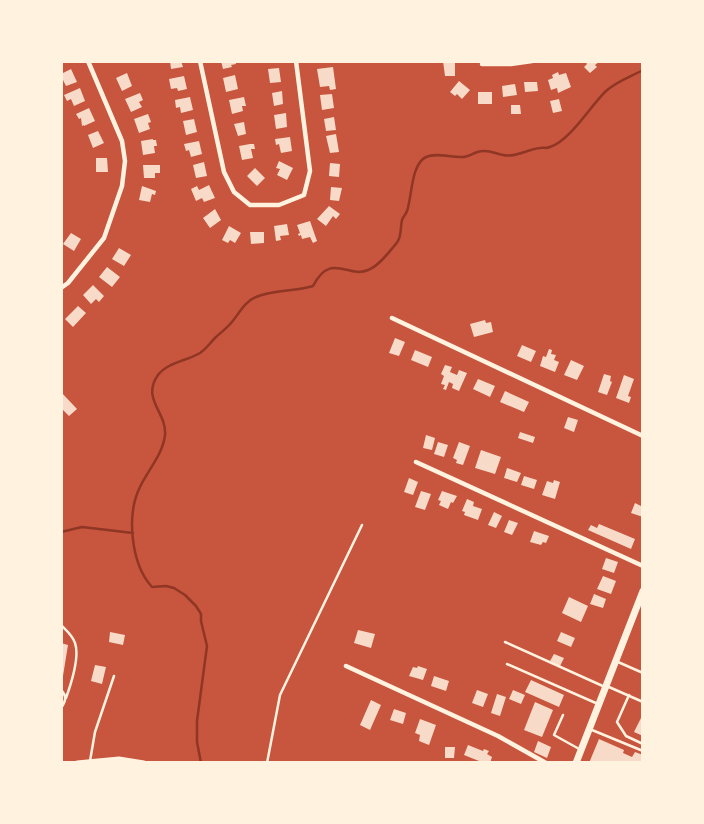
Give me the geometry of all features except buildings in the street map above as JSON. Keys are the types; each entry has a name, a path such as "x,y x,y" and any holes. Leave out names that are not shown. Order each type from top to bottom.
{"main road":[{"path":"576,763 615,661 639,611 643,591"}],"street":[{"path":"61,288 104,238 122,186 125,162 122,141 88,61"},
{"path":"200,61 224,172 234,192 250,205 279,205 304,195 310,171 296,61"},
{"path":"482,64 532,61"},
{"path":"392,318 643,436"},
{"path":"416,462 643,566"},
{"path":"346,666 498,736 546,763"},
{"path":"77,763 119,759 144,763"}],"lane":[{"path":"267,763 280,695 362,525"},
{"path":"61,625 73,637 77,652 70,687 61,708"},
{"path":"505,642 643,702"},
{"path":"615,661 643,673"},
{"path":"507,664 598,704"},
{"path":"90,761 95,733 114,676"},
{"path":"61,690 66,698"},
{"path":"629,695 617,722 626,736 643,744"},
{"path":"563,715 554,735 581,750"},
{"path":"589,729 643,751"}],"waterway":[{"path":"201,763 197,721 207,646 201,614 185,595 174,588 152,587 139,566 133,539 136,498 161,449 165,435 165,427 152,391 158,375 172,364 202,351 252,299 270,293 313,286 326,270 333,268 361,272 376,266 399,239 417,166 426,157 466,157 486,151 512,155 550,147 565,138 606,91 643,70"},
{"path":"61,532 82,527 133,533"}]}
